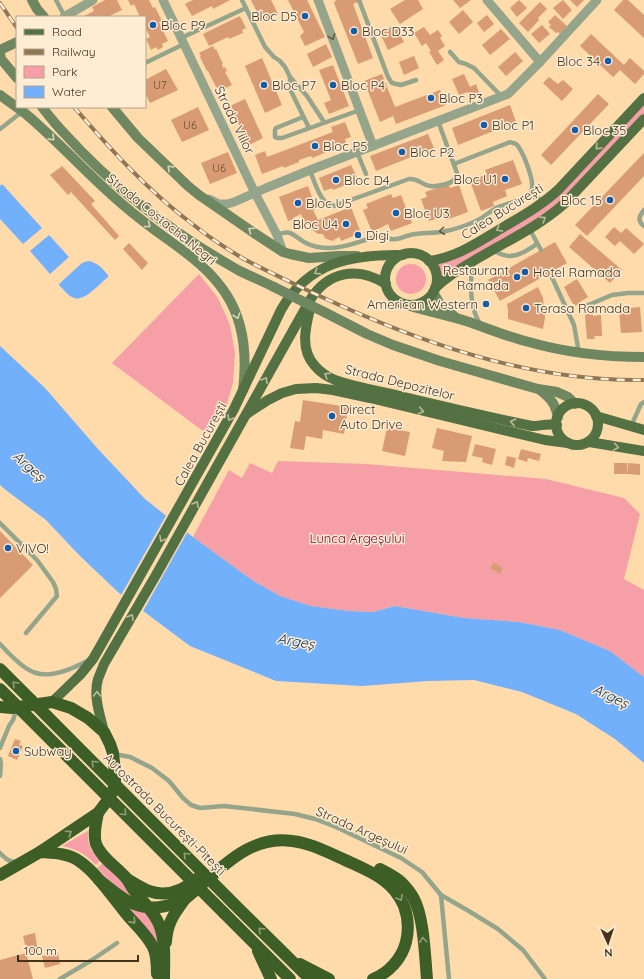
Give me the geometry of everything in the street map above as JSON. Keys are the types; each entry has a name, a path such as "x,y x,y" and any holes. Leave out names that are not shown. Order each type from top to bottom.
{"highway":[{"name":"Autostrada București-Pitești","path":"0,669 310,979"},
{"path":"0,689 290,979"},
{"path":"0,707 12,708 52,702 71,708 88,718 104,732 113,753 115,772 113,791 98,813 40,852 0,875"},
{"path":"98,813 95,830 96,843 100,851 127,879 134,890 149,907 158,923 165,953"},
{"path":"127,879 156,893 174,892 188,886 231,851 255,837 283,833 309,837 341,850 378,868 394,877 406,888 415,900 418,909 423,933 427,979"},
{"path":"164,979 166,934 172,917 186,898 234,857 247,849 257,844 276,840 291,840 326,851 373,873 387,882 397,893 405,910 408,925 404,948 398,960 388,970 373,979"},
{"path":"40,852 71,857 78,860 99,880 124,899 134,904 149,907 162,907 186,898"},
{"path":"99,880 128,916 146,935 153,947 157,960 157,979"},
{"path":"254,943 271,979"},
{"path":"288,958 329,979"}],"main road":[{"path":"32,0 43,16"},
{"path":"0,50 16,42"},
{"path":"0,54 1,59 16,77"},
{"name":"Strada Costache Negri","path":"0,95 16,106"},
{"name":"Calea București","path":"429,261 439,260 457,254 545,201 559,189 644,98"},
{"name":"Strada Costache Negri","path":"19,108 54,139 97,182 147,224 205,268 219,284 236,311 242,328 245,346 242,392"},
{"name":"Strada Costache Negri","path":"43,108 63,132 104,173 136,200 189,239 239,270 368,334 394,345 440,361 538,389"},
{"path":"113,108 138,138 188,186 254,233 284,252 309,258 367,256"},
{"name":"Strada Costache Negri","path":"23,111 63,132"},
{"path":"434,290 450,275 555,212 644,119"},
{"path":"407,305 417,304 430,297 437,279 434,268 429,261 417,254 403,255 395,259 389,266 386,274 386,284 389,292 402,304 465,321 551,348 609,356 644,357"},
{"name":"Calea București","path":"52,702 80,675 93,659 215,444 234,409 281,310 294,291 304,281 327,266 367,256 403,255"},
{"name":"Calea București","path":"104,732 96,690 98,679 104,664 314,294 326,283 344,274 369,275 386,284"},
{"path":"434,290 442,306 447,311 465,321"},
{"name":"Strada Depozitelor","path":"314,294 306,325 306,351 315,366 327,376 364,388 532,426 539,426 557,421"},
{"name":"Strada Depozitelor","path":"246,414 282,393 296,389 316,388 370,398 546,440 568,443"},
{"path":"538,389 548,397 556,408 560,436 568,443 578,445 589,442 644,452"},
{"path":"538,389 562,394 568,397 575,404"},
{"path":"557,421 561,412 569,405 581,404 588,406 593,410 598,421 596,433 589,442"},
{"path":"596,416 644,430"}],"street":[{"path":"66,16 93,0"},
{"name":"Strada Viilor","path":"163,0 284,252"},
{"path":"318,0 373,146"},
{"path":"487,0 540,62"},
{"path":"199,195 219,204 234,202 310,170 502,97 511,91 540,62 597,0"}],"lane":[{"path":"56,0 64,16"},
{"path":"242,0 265,47 285,67 290,77 297,83 307,96 324,122"},
{"path":"359,0 388,77 392,83 402,85 416,80"},
{"path":"146,61 246,8"},
{"path":"450,52 459,62 474,68 502,97"},
{"path":"290,77 291,91 309,128"},
{"path":"304,117 276,128 274,130 275,137 282,138 360,110"},
{"path":"0,129 23,111"},
{"path":"310,170 326,203 334,206 409,179 419,181 432,187 451,182 457,176 438,121"},
{"path":"277,235 287,232 293,233 308,244 329,248 340,247 378,237 396,239 409,235 446,232 482,218 495,208 510,204 529,195 532,190 532,181 529,169 516,144 510,142 454,164"},
{"path":"357,152 366,174"},
{"path":"529,195 545,201"},
{"path":"644,210 639,219 641,224 644,226"},
{"path":"529,228 541,250"},
{"path":"491,250 507,256 512,256 518,255 537,244"},
{"path":"474,261 471,279 473,301 476,317 482,327"},
{"path":"550,273 574,325 579,353"},
{"path":"586,306 612,295 644,293"},
{"path":"631,426 641,404 644,402"},
{"path":"638,411 644,413"},
{"path":"0,523 36,560 53,582 56,589 56,596 26,633"},
{"path":"0,644 24,666 36,673 44,674 66,670 93,659"},
{"path":"0,748 1,742 15,714 12,708"},
{"name":"Strada Argeșului","path":"113,753 130,756 152,768 169,781 191,805 200,808 224,806 295,814 315,819 336,827 401,858 422,872 440,895 498,929 523,950 545,979"},
{"path":"0,759 0,776"},
{"path":"0,853 6,859 14,862 23,862"},
{"path":"440,895 449,979"},
{"path":"60,979 117,943"}],"green space":[{"path":"644,98 644,119 564,204 435,288 436,274 432,264 539,205"},
{"path":"411,264 417,265 425,273 425,285 417,293 411,294 405,293 397,285 396,279 397,273 405,265"},
{"path":"199,274 218,298 230,325 235,353 233,383 226,407 214,426 203,431 112,363"},
{"name":"Lunca Argeșului","path":"278,461 366,464 546,479 624,498 640,514 624,579 644,590 644,677 610,651 560,630 519,622 464,618 395,606 373,612 349,611 311,606 280,596 252,580 193,537 229,470 242,478 250,463 272,473"},
{"path":"88,831 90,848 100,861 96,865 81,852 62,846"},
{"path":"103,863 133,893 135,899 115,886 97,868"},
{"path":"122,900 149,911 161,951"}],"water":[{"path":"2,184 42,228 23,244 0,219 0,186"},
{"path":"49,235 69,257 50,274 30,251"},
{"path":"88,261 99,266 108,275 108,277 87,295 74,298 59,284 82,263"},
{"name":"Argeș","path":"0,346 45,388 98,449 145,499 193,537 252,580 280,596 311,606 349,611 373,612 395,606 464,618 519,622 560,630 610,651 644,677 644,763 615,739 576,714 522,692 474,680 428,681 362,686 276,681 190,646 119,593 79,555 46,520 0,485"}],"pier":[{"path":"167,514 188,531 142,613 120,597"}],"building":[{"path":"105,0 117,0 122,10 109,16 84,16 94,11 92,7"},
{"name":"Bloc P9","path":"128,0 149,0 153,8 155,7 162,21 159,22 168,41 162,44 163,47 158,50 156,47 151,50 146,39 150,37 146,29 146,16 140,16 134,4 131,6"},
{"path":"193,0 230,0 213,9 212,6 192,16 185,4"},
{"path":"251,0 271,0 278,14 262,22"},
{"name":"Bloc D5","path":"288,0 307,0 325,37 305,46 300,36 304,32"},
{"name":"Bloc D33","path":"336,0 357,0 358,2 353,4 373,58 358,64 334,3"},
{"path":"405,0 418,0 423,9 400,24 390,9"},
{"path":"453,0 471,0 460,8"},
{"path":"519,0 527,8 517,17 510,8"},
{"path":"563,0 572,10 563,19 553,8"},
{"path":"570,0 584,0 577,7"},
{"path":"623,0 628,0 644,15 644,38 614,10"},
{"path":"540,2 547,9 538,18 539,20 528,32 519,23"},
{"path":"463,10 473,22 459,34 449,22"},
{"path":"487,15 494,24 484,32 477,23"},
{"path":"555,15 567,26 560,34 558,32 556,33 549,27 551,25 548,22"},
{"path":"240,16 246,28 242,30 243,33 229,39 228,37 209,46 203,34"},
{"path":"395,25 404,42 388,50 380,33"},
{"path":"542,25 550,34 539,43 531,34"},
{"path":"424,27 430,35 438,30 442,36 440,38 445,46 438,51 444,60 437,65 429,52 431,51 426,43 422,46 414,33"},
{"path":"501,29 510,39 490,55 482,45"},
{"name":"Bloc 34","path":"591,34 624,65 630,58 644,71 644,74 635,84 620,70 613,77 580,46"},
{"path":"326,44 332,57 313,67 307,54"},
{"path":"213,46 223,64 223,68 225,67 227,71 225,72 232,85 218,91 199,53"},
{"path":"515,52 523,61 506,76 498,67"},
{"path":"414,56 419,68 404,75 399,62"},
{"name":"Bloc P7","path":"262,58 282,105 265,113 245,66"},
{"name":"Bloc P4","path":"333,65 349,106 329,114 324,103 331,100 319,70"},
{"path":"166,69 178,90 150,103 146,95 146,79"},
{"name":"Bloc P3","path":"382,74 395,107 440,90 446,105 396,124 393,116 380,122 364,81"},
{"path":"464,74 470,87 476,84 480,95 471,99 468,92 459,95 452,79"},
{"path":"549,77 558,84 563,80 573,89 562,101 543,83"},
{"name":"Bloc 35","path":"598,94 609,104 551,165 541,155"},
{"path":"245,99 263,138 249,145 230,106"},
{"name":"Bloc P1","path":"510,105 516,122 458,145 452,128"},
{"path":"198,107 209,130 182,142 171,120"},
{"name":"Bloc P5","path":"345,122 351,137 345,139 346,143 326,150 327,152 312,158 311,156 299,160 299,162 284,168 283,166 262,174 255,155 265,151 267,157 333,132 331,127"},
{"name":"Bloc P2","path":"428,134 434,148 376,171 370,156"},
{"path":"228,152 237,173 210,184 201,163"},
{"name":"Bloc 15","path":"644,153 644,176 587,236 575,225"},
{"path":"513,160 522,184 505,190 507,196 493,202 494,206 481,211 470,181 487,174 485,170"},
{"name":"Bloc D4","path":"351,165 357,177 347,181 348,184 333,190 332,188 324,191 319,178"},
{"path":"62,166 95,201 91,204 119,236 115,240 71,192 68,195 50,175"},
{"path":"449,184 450,188 459,185 468,212 446,220 445,216 429,221 421,199 427,197 425,192"},
{"path":"308,186 316,209 313,210 318,220 351,207 361,233 341,241 340,237 334,241 325,238 323,234 318,234 311,229 307,222 304,223 301,214 288,221 279,197"},
{"path":"391,194 393,198 401,195 412,223 391,231 388,224 372,232 363,210 368,208 366,204"},
{"path":"614,227 621,233 626,228 644,244 634,254 620,241 615,246 605,237"},
{"path":"580,234 622,270 610,283 569,247"},
{"name":"Hotel Ramada","path":"555,242 567,263 500,301 488,280"},
{"path":"129,243 148,263 142,270 123,249"},
{"path":"577,279 588,297 575,306 564,287"},
{"name":"Terasa Ramada","path":"538,287 543,298 545,318 543,329 508,319 507,304"},
{"path":"640,307 642,332 621,333 619,309"},
{"path":"593,313 593,316 601,315 602,336 594,336 595,339 587,339 585,316 586,314"},
{"path":"303,400 348,407 344,434 323,430 322,439 306,436 304,450 290,448 295,421 300,422"},
{"path":"387,428 410,432 405,456 382,451"},
{"path":"437,428 472,436 466,462 442,461 444,451 432,448"},
{"path":"475,444 496,449 492,465 482,462 483,458 472,456"},
{"path":"521,449 541,454 539,461 528,458 527,462 518,459"},
{"path":"507,456 516,458 514,468 505,465"},
{"path":"614,463 627,463 627,474 614,474"},
{"path":"628,463 640,464 640,475 627,474"},
{"name":"VIVO!","path":"0,531 33,565 0,598"},
{"path":"494,563 503,568 500,574 490,568"},
{"name":"Subway","path":"15,739 21,741 19,745 23,746 17,760 8,756"},
{"path":"35,933 38,951 27,953 23,936"},
{"path":"58,952 60,964 45,968 42,956"},
{"path":"26,953 33,979 0,979 0,960"}],"railway":[{"path":"0,3 16,27"},
{"path":"75,108 131,170 178,213 225,247 269,272 350,310 391,327 431,342 473,355 515,366 558,374 601,379 644,380"}],"place":[{"name":"Bloc D5","path":"305,16"},
{"name":"Bloc P9","path":"153,25"},
{"name":"Bloc D33","path":"354,31"},
{"name":"Bloc 34","path":"608,61"},
{"name":"Bloc P7","path":"264,85"},
{"name":"Bloc P4","path":"333,85"},
{"name":"Bloc P3","path":"431,98"},
{"name":"Bloc P1","path":"484,125"},
{"name":"Bloc 35","path":"575,130"},
{"name":"Bloc P5","path":"315,146"},
{"name":"Bloc P2","path":"402,152"},
{"name":"Bloc U1","path":"505,179"},
{"name":"Bloc D4","path":"336,180"},
{"name":"Bloc 15","path":"610,200"},
{"name":"Bloc U5","path":"298,203"},
{"name":"Bloc U3","path":"396,213"},
{"name":"Bloc U4","path":"346,224"},
{"name":"Digi","path":"358,235"},
{"name":"Hotel Ramada","path":"525,272"},
{"name":"Restaurant Ramada","path":"517,277"},
{"name":"American Western","path":"486,304"},
{"name":"Terasa Ramada","path":"526,308"},
{"name":"Direct Auto Drive","path":"332,416"},
{"name":"VIVO!","path":"8,548"},
{"name":"Subway","path":"16,751"}]}
